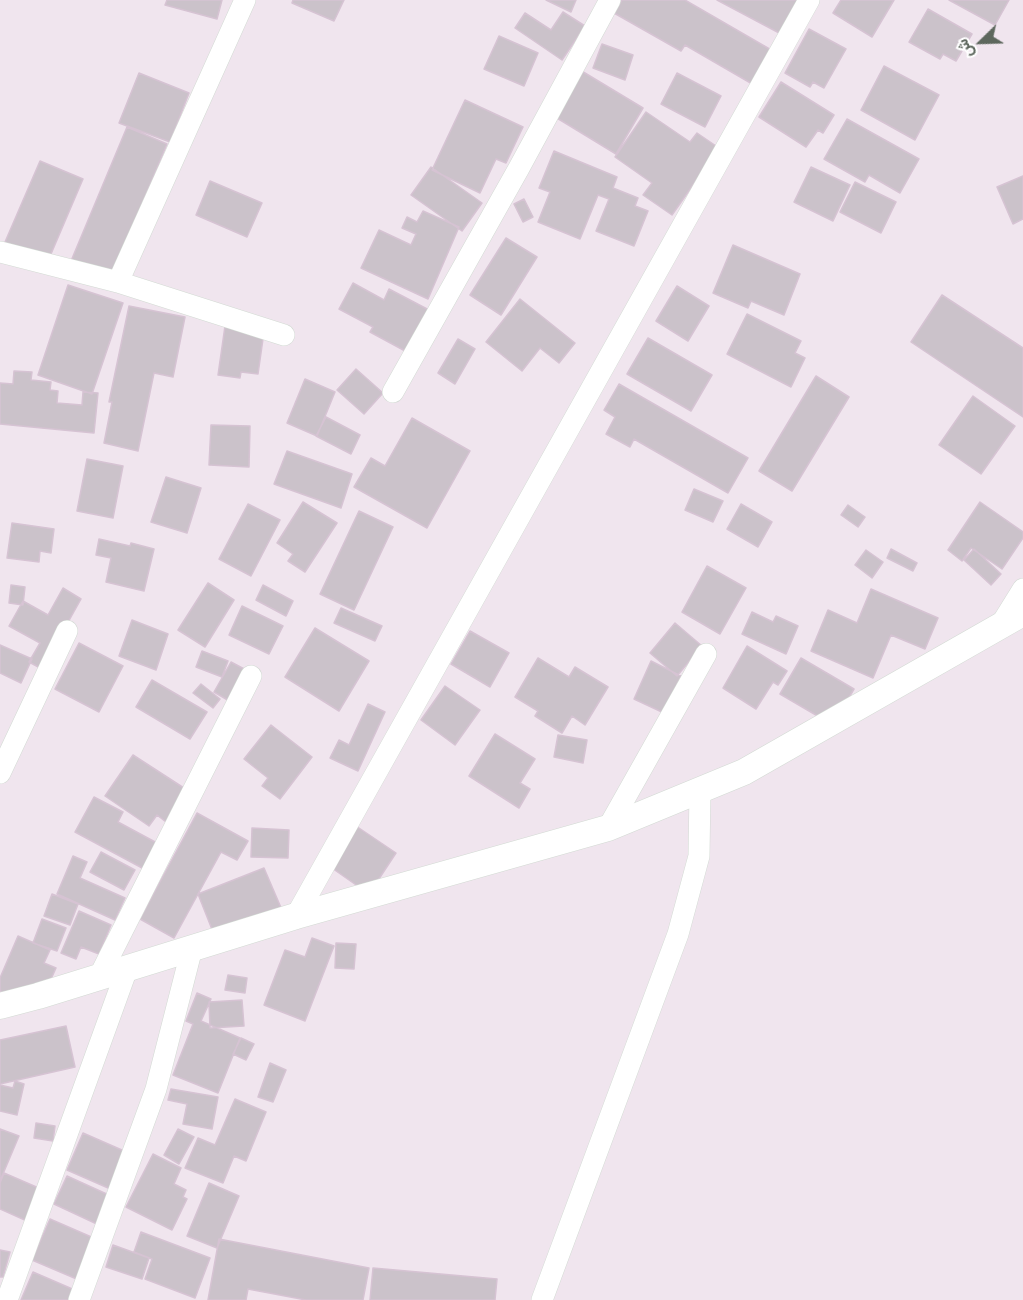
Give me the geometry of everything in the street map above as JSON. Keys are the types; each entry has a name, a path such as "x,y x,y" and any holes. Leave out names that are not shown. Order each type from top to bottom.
{"street":[{"path":"118,282 245,0"},
{"path":"393,392 610,0"},
{"path":"296,916 809,0"},
{"path":"0,253 118,282 284,335"},
{"path":"1000,626 1023,589"},
{"path":"0,1006 296,916 608,828 744,772 1023,613"},
{"path":"0,773 67,631"},
{"path":"608,828 706,654"},
{"path":"99,977 251,676"},
{"path":"542,1300 678,934 699,856 700,790"},
{"path":"79,1300 156,1089 192,948"},
{"path":"8,1300 127,969"}],"building":[{"path":"167,0 222,0 217,19 165,5"},
{"path":"293,0 344,0 334,21 292,3"},
{"path":"546,0 576,0 571,12"},
{"path":"622,0 685,0 773,51 754,85 685,45 681,51 614,13"},
{"path":"717,0 801,0 783,35"},
{"path":"841,0 894,0 872,37 833,13"},
{"path":"949,0 1009,0 995,25"},
{"path":"928,9 972,34 956,61 943,54 940,59 909,42"},
{"path":"563,12 585,26 562,60 515,28 525,13 551,30"},
{"path":"809,29 846,49 824,88 813,82 810,87 785,73"},
{"path":"499,36 538,53 524,86 484,69"},
{"path":"602,44 633,55 625,80 593,68"},
{"path":"884,66 939,95 915,140 861,110"},
{"path":"580,70 643,108 616,154 552,115"},
{"path":"139,73 189,93 170,142 119,123"},
{"path":"677,73 721,96 705,127 661,104"},
{"path":"781,82 834,115 823,133 818,130 806,147 759,117"},
{"path":"465,100 523,127 506,163 496,159 480,193 432,170"},
{"path":"646,112 690,142 697,133 719,148 672,215 643,195 652,183 615,157"},
{"path":"847,119 919,159 900,193 869,175 865,182 824,159"},
{"path":"127,127 167,144 111,278 71,261"},
{"path":"554,151 617,177 613,188 638,198 635,206 648,211 634,246 596,231 609,199 598,195 580,239 538,222 550,192 539,188"},
{"path":"40,161 83,179 48,261 5,242"},
{"path":"431,167 482,203 462,231 411,195"},
{"path":"811,167 850,185 833,221 794,202"},
{"path":"1023,176 1023,219 1013,224 997,187"},
{"path":"210,181 262,203 247,237 196,215"},
{"path":"855,182 896,202 881,233 840,212"},
{"path":"524,199 533,217 523,222 514,204"},
{"path":"423,211 459,227 428,299 361,268 379,230 411,245 416,234 402,228 407,217 417,222"},
{"path":"506,238 537,257 501,315 470,295"},
{"path":"733,245 800,274 784,315 751,301 748,308 713,293"},
{"path":"353,283 384,300 389,289 429,310 407,352 370,332 373,327 339,309"},
{"path":"68,285 123,303 92,394 38,375"},
{"path":"677,286 709,306 688,341 656,321"},
{"path":"942,295 1023,348 1023,417 911,342"},
{"path":"520,299 575,343 559,363 540,348 522,371 486,342"},
{"path":"129,306 185,317 173,377 154,373 138,451 104,443 112,402 109,402"},
{"path":"747,314 801,341 795,353 805,358 791,387 727,354"},
{"path":"225,326 264,332 258,374 241,372 240,378 218,375"},
{"path":"648,338 712,375 691,411 627,374"},
{"path":"458,339 475,349 455,384 438,373"},
{"path":"356,369 383,393 364,414 337,390"},
{"path":"14,371 32,372 31,380 51,382 50,390 58,391 57,403 82,405 83,392 98,393 94,433 0,424 0,383 13,384"},
{"path":"816,376 849,397 792,491 759,471"},
{"path":"305,379 335,392 317,436 287,423"},
{"path":"619,384 748,458 728,493 634,439 630,447 606,434 615,417 604,410"},
{"path":"973,396 1015,426 981,474 939,445"},
{"path":"326,417 360,435 351,454 316,436"},
{"path":"412,418 470,451 427,528 354,487 371,458 385,466"},
{"path":"211,425 250,426 249,467 209,465"},
{"path":"287,451 352,474 341,508 274,484"},
{"path":"87,459 123,466 113,518 77,511"},
{"path":"166,477 201,488 187,533 151,522"},
{"path":"694,489 723,501 713,522 685,510"},
{"path":"303,502 337,523 305,572 288,561 293,554 277,543"},
{"path":"980,502 1023,532 1023,538 1002,569 971,548 962,561 948,550"},
{"path":"248,504 280,520 251,576 219,559"},
{"path":"741,504 772,522 758,547 727,529"},
{"path":"848,505 865,517 858,527 841,515"},
{"path":"359,511 393,527 354,610 320,594"},
{"path":"12,523 54,529 51,553 40,551 39,562 7,558"},
{"path":"99,539 154,549 144,591 106,582 111,558 96,555"},
{"path":"891,549 917,563 913,571 887,558"},
{"path":"974,549 1001,574 991,585 964,560"},
{"path":"866,550 883,562 872,578 855,565"},
{"path":"707,566 746,588 720,634 682,612"},
{"path":"208,583 234,600 205,647 178,630"},
{"path":"11,585 25,587 23,605 9,603"},
{"path":"263,585 293,601 286,616 256,600"},
{"path":"63,588 81,599 42,669 29,662 40,643 9,626 23,601 48,615"},
{"path":"871,589 938,618 925,649 891,635 873,678 811,651 828,610 857,623"},
{"path":"242,606 283,626 269,654 229,635"},
{"path":"341,608 382,626 375,641 334,623"},
{"path":"752,612 773,622 776,616 798,626 786,654 742,634"},
{"path":"132,620 168,634 156,670 119,656"},
{"path":"675,623 702,646 677,676 650,653"},
{"path":"315,628 369,661 339,711 285,677"},
{"path":"470,631 509,653 490,687 451,664"},
{"path":"79,643 123,666 99,712 55,689"},
{"path":"0,645 32,659 21,683 0,673"},
{"path":"747,646 787,671 778,685 773,682 756,709 723,688"},
{"path":"202,651 228,661 222,677 196,667"},
{"path":"538,658 569,677 575,667 608,687 585,725 572,716 562,733 535,716 538,711 515,697"},
{"path":"801,658 854,689 833,725 780,694"},
{"path":"651,661 681,676 664,713 634,699"},
{"path":"231,662 248,671 231,702 214,692"},
{"path":"152,680 207,712 190,739 136,707"},
{"path":"201,684 220,699 213,708 193,693"},
{"path":"445,686 480,710 455,745 421,720"},
{"path":"368,704 385,712 358,771 330,758 339,740 349,745"},
{"path":"271,725 312,757 280,799 262,786 268,778 244,759"},
{"path":"495,734 535,759 520,783 530,789 519,808 469,776"},
{"path":"558,735 587,740 583,763 554,757"},
{"path":"133,755 187,790 166,822 157,815 149,826 105,796"},
{"path":"94,797 123,812 118,822 157,843 144,869 75,832"},
{"path":"197,813 248,841 237,860 221,852 174,938 140,919"},
{"path":"356,826 396,853 369,894 329,866"},
{"path":"252,828 289,830 288,858 251,857"},
{"path":"101,852 135,870 124,890 90,872"},
{"path":"73,856 87,862 80,878 125,898 115,920 57,894"},
{"path":"264,868 282,910 215,937 198,894"},
{"path":"52,894 78,904 70,925 44,916"},
{"path":"79,911 111,925 99,954 81,947 76,959 61,953"},
{"path":"42,919 66,928 57,951 33,943"},
{"path":"18,936 50,950 44,963 56,968 38,1008 0,991 0,978"},
{"path":"312,938 334,946 305,1021 264,1005 285,950 305,957"},
{"path":"336,943 356,944 354,969 335,968"},
{"path":"228,975 247,978 245,993 225,990"},
{"path":"197,993 211,999 201,1021 240,1038 218,1093 173,1075 193,1024 186,1021"},
{"path":"242,1000 244,1026 210,1028 209,1002"},
{"path":"66,1026 75,1067 0,1084 0,1040"},
{"path":"241,1038 254,1044 246,1060 233,1054"},
{"path":"270,1063 286,1070 273,1102 258,1097"},
{"path":"15,1081 24,1084 17,1115 0,1111 0,1085 13,1088"},
{"path":"171,1089 218,1097 212,1129 183,1124 187,1104 168,1100"},
{"path":"235,1099 266,1112 246,1161 234,1156 223,1183 185,1168 198,1138 215,1145"},
{"path":"36,1123 55,1126 53,1141 34,1138"},
{"path":"0,1129 19,1136 0,1181"},
{"path":"178,1129 194,1137 179,1164 164,1155"},
{"path":"83,1133 131,1154 115,1191 67,1170"},
{"path":"153,1154 181,1168 174,1184 186,1190 183,1197 187,1199 172,1230 126,1207"},
{"path":"4,1173 41,1189 27,1221 0,1209 0,1183"},
{"path":"67,1176 111,1196 99,1225 54,1204"},
{"path":"209,1183 239,1196 217,1248 187,1236"},
{"path":"50,1219 96,1239 79,1280 32,1260"},
{"path":"141,1232 210,1258 195,1298 145,1279 152,1259 134,1252"},
{"path":"219,1239 369,1268 363,1300 306,1300 248,1289 246,1300 208,1300"},
{"path":"113,1245 149,1258 142,1279 106,1267"},
{"path":"0,1250 10,1252 3,1277 0,1277"},
{"path":"373,1268 497,1279 495,1300 370,1300"},
{"path":"33,1272 77,1291 73,1300 21,1300"}]}
